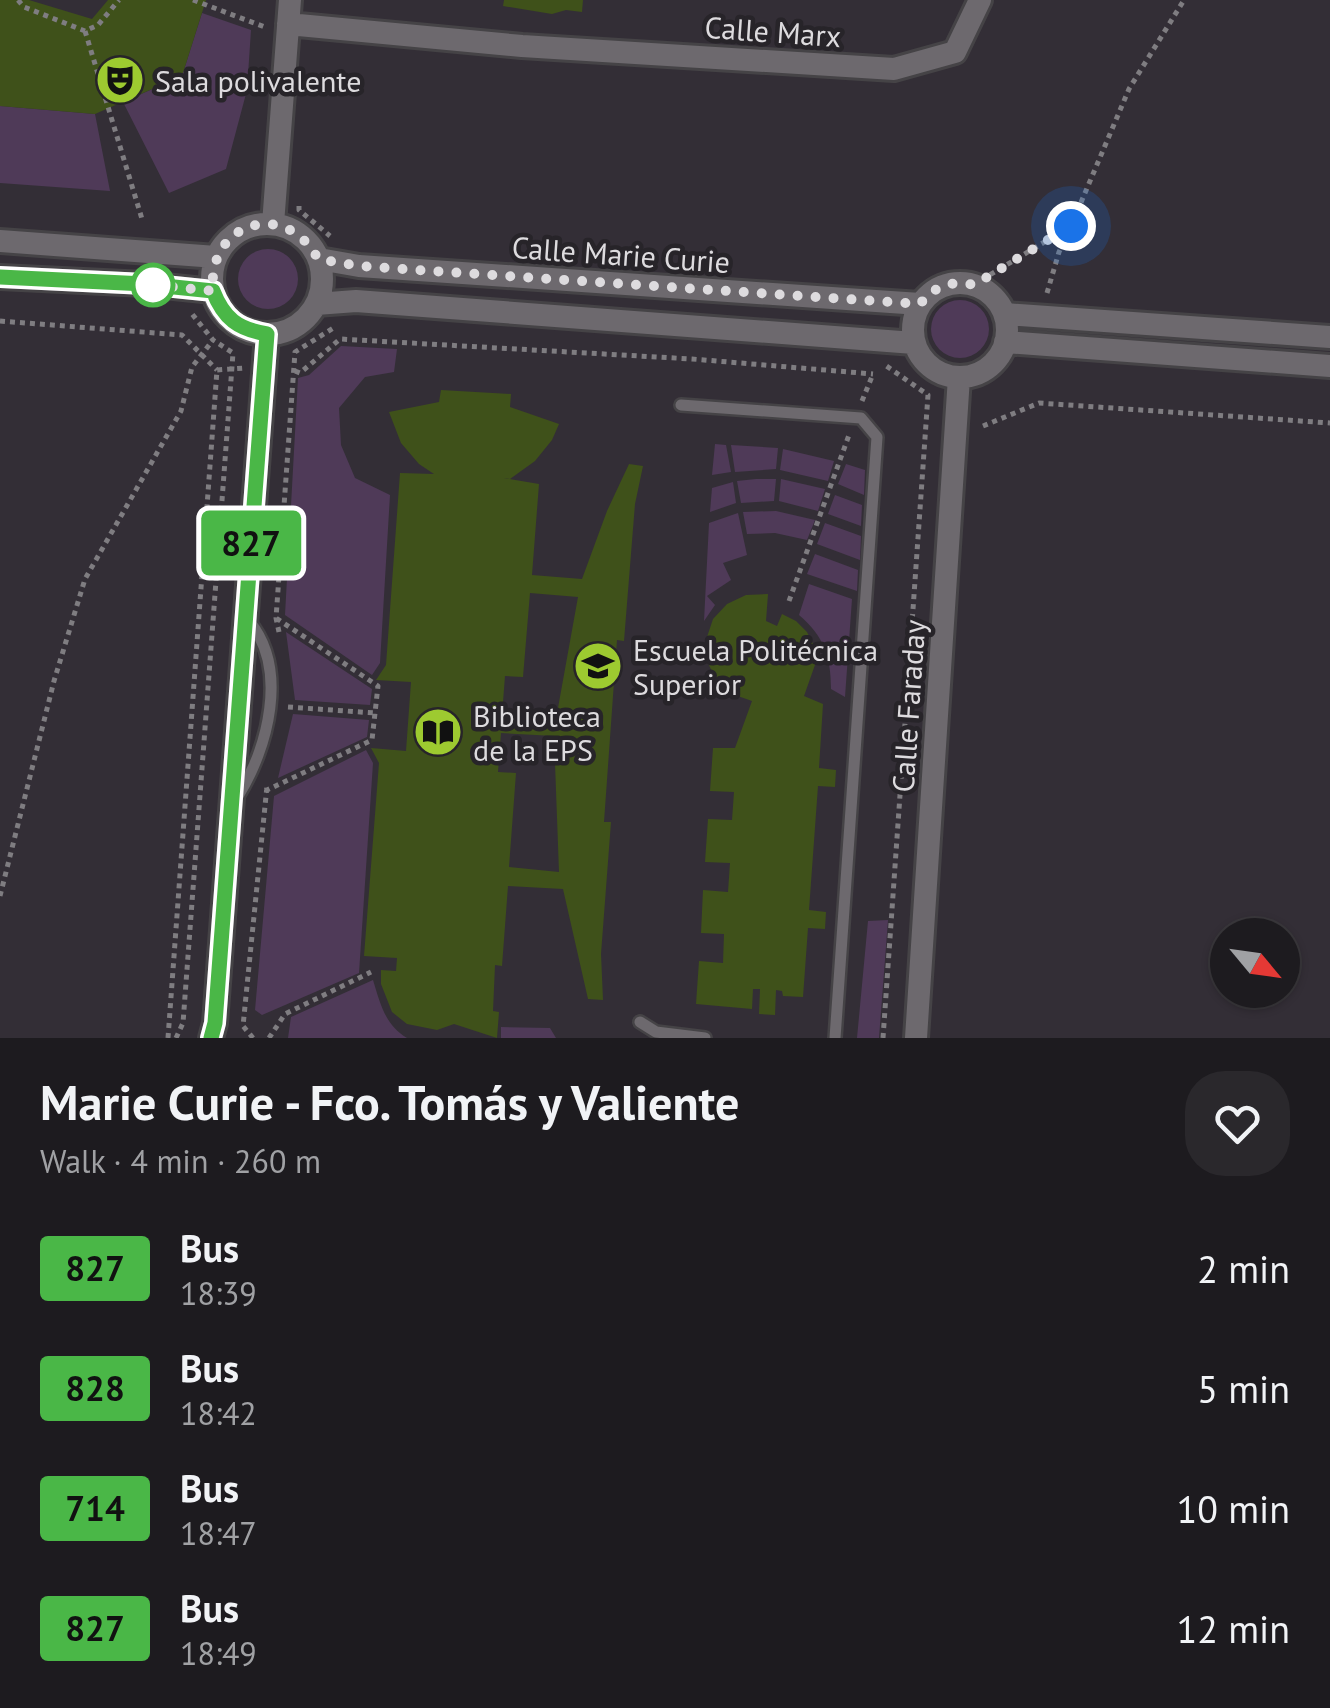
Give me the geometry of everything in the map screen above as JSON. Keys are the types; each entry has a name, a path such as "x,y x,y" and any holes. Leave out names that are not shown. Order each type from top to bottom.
{"street":[{"name":"Calle Marx","path":"281,17 522,46 894,69 955,52 980,0"},
{"path":"273,224 281,17"},
{"path":"273,224 301,235 318,259 322,274 316,304 300,323 267,334 248,331 220,309 212,274 216,257 239,231 273,224"},
{"path":"0,241 216,257"},
{"name":"Calle Marie Curie","path":"318,259 359,266 920,304"},
{"path":"0,276 213,291"},
{"path":"943,285 974,285 998,300 1005,314 1006,342 988,368 959,377 930,367 914,343 914,316 930,292 943,285"},
{"path":"316,304 356,301 914,343"},
{"path":"1005,314 1330,337"},
{"path":"211,1038 267,334"},
{"path":"1006,342 1330,366"},
{"name":"Calle Faraday","path":"916,1038 959,377"}],"lane":[{"path":"681,405 861,418 877,437 834,1038"},
{"path":"230,808 254,771 270,710 268,656 257,631 244,616"},
{"path":"640,1022 656,1032 704,1038"}],"path":[{"path":"18,0 24,7 85,31 98,25 119,0"},
{"path":"192,0 281,17"},
{"path":"1046,298 1058,252 1129,89 1184,0"},
{"path":"85,31 142,220"},
{"path":"298,196 299,210 335,240"},
{"path":"974,285 1071,226"},
{"path":"176,1038 184,1023 233,353 213,340 192,314 177,313"},
{"path":"0,321 182,334 217,370 168,1038"},
{"path":"295,352 338,325"},
{"path":"293,371 300,372 340,339 692,359 873,374"},
{"path":"0,896 84,579 181,411 192,366 213,340"},
{"path":"789,601 879,361 928,395 883,1038"},
{"path":"217,370 232,368"},
{"path":"983,426 1040,403 1330,423"},
{"path":"266,791 372,740 378,686 276,618"},
{"path":"285,706 375,713"},
{"path":"270,1038 285,1014 372,972"},
{"path":"243,1026 253,1038"}],"shaded area":[{"path":"0,0 1330,0 1330,1038 0,1038"},
{"path":"202,13 251,30 247,90 226,169 169,193 123,102 182,76"},
{"path":"0,106 95,114 110,191 0,183"},
{"path":"268,249 289,258 298,279 289,300 268,309 247,300 238,279 247,258"},
{"path":"960,300 981,308 989,329 981,350 960,358 939,350 931,329 939,308"},
{"path":"341,346 397,349 394,372 365,377 339,408 341,445 355,478 390,495 380,663 372,675 285,615 298,378 309,375"},
{"path":"715,444 726,445 731,472 712,475"},
{"path":"731,445 778,448 776,469 735,472"},
{"path":"783,449 834,461 828,481 780,470"},
{"path":"846,464 865,470 864,495 838,484"},
{"path":"776,479 774,501 741,503 737,481"},
{"path":"781,479 825,489 818,511 779,501"},
{"path":"733,482 736,503 710,512 712,488"},
{"path":"835,495 862,505 861,526 828,514"},
{"path":"776,511 815,520 807,540 775,533 747,534 743,512"},
{"path":"738,513 747,555 723,563 731,580 707,596 715,605 704,621 709,523"},
{"path":"825,523 861,536 860,560 817,544"},
{"path":"815,554 858,570 857,591 807,574"},
{"path":"809,584 852,599 845,697 831,689 824,648 815,631 799,615"},
{"path":"286,632 372,689 370,705 295,700"},
{"path":"293,714 369,720 367,737 278,778"},
{"path":"366,750 373,763 359,973 262,1015 255,1010 274,796"},
{"path":"888,920 879,1038 857,1038 868,921"},
{"path":"373,980 388,1020 407,1038 288,1038 291,1017"},
{"path":"501,1027 550,1028 556,1038 501,1038"}],"building":[{"path":"0,0 29,0 92,19 108,0 206,0 182,76 95,114 0,106"},
{"path":"504,0 583,0 582,12 566,10 552,14 503,6"},
{"path":"441,390 511,394 510,407 559,424 535,461 510,479 504,478 539,484 532,575 582,579 629,464 643,466 635,504 624,641 617,640 604,822 611,822 601,954 603,1000 588,999 563,889 508,886 502,966 495,965 493,1011 499,1012 497,1038 454,1024 437,1030 407,1024 392,1012 381,984 381,970 396,971 397,958 364,956 379,763 371,748 406,751 411,682 376,680 386,665 400,473 434,474 401,443 389,412 439,402","holes":["530,593 578,597 556,719 502,715 505,676 523,677","501,733 554,736 559,872 509,867 516,773 498,772"]},
{"path":"768,594 766,621 777,626 782,614 796,621 814,646 816,662 804,696 823,704 819,768 836,770 835,787 818,786 809,910 826,912 825,929 808,928 803,997 783,996 782,991 776,990 775,1015 759,1014 760,989 753,989 752,1009 696,1004 699,961 723,963 724,934 701,933 703,890 728,892 730,863 705,862 708,819 732,820 734,792 710,791 713,748 735,748 752,701 732,694 716,680 707,661 706,640 713,619 727,604 746,595"}],"bus line":[{"name":"827","path":"0,277 213,291 220,309 232,322 248,331 267,334 211,1038"}],"place":[{"name":"Sala polivalente","path":"120,80"},
{"name":"Escuela Politécnica Superior","path":"598,666"},
{"name":"Biblioteca de la EPS","path":"438,732"}],"route":[{"path":"153,285 145,284 213,291 216,257 226,242 239,231 273,224 301,235 318,259 359,266 920,304 943,285 974,285 1071,226"}]}
